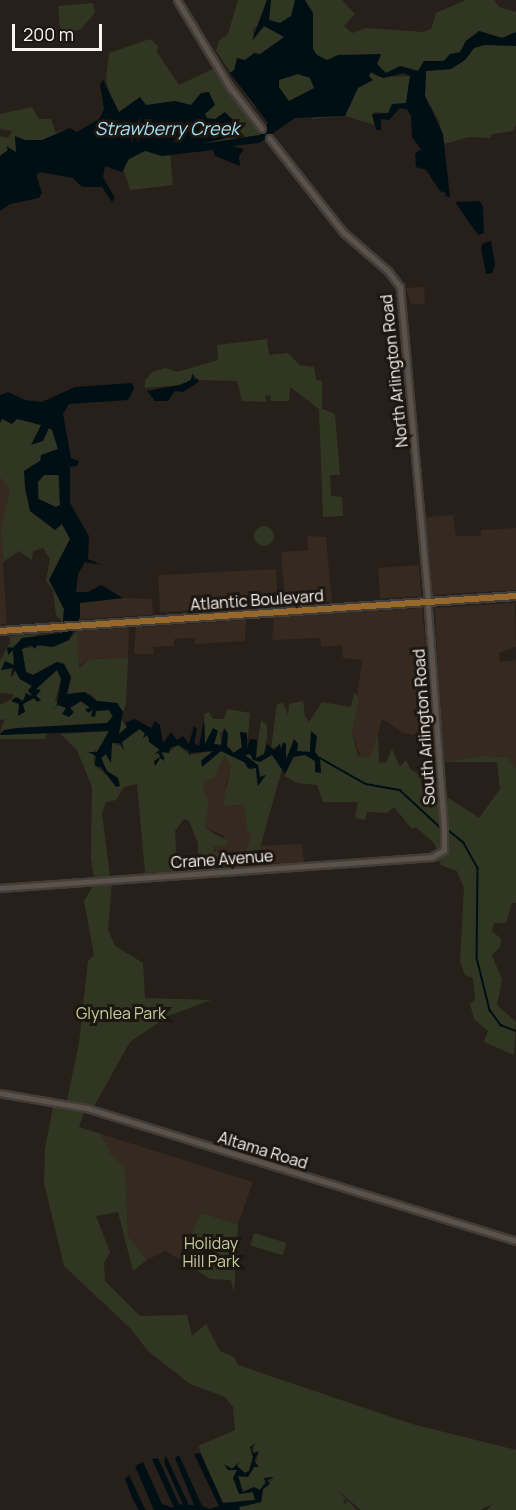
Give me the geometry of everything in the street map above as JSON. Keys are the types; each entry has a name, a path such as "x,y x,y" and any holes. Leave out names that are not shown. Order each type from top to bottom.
{"main road":[{"name":"North Arlington Road","path":"177,0 229,86 262,129"},
{"name":"North Arlington Road","path":"269,138 343,232 388,271 400,287 428,602"},
{"name":"Atlantic Boulevard","path":"0,631 516,596"},
{"name":"South Arlington Road","path":"430,634 445,829"}],"street":[{"name":"North Arlington Road","path":"262,129 269,138"},
{"name":"South Arlington Road","path":"428,602 430,634"},
{"name":"South Arlington Road","path":"444,850 445,829"},
{"name":"Crane Avenue","path":"0,888 432,857 444,850"},
{"name":"Altama Road","path":"0,1093 87,1108 516,1241"}],"shaded area":[{"path":"424,287 425,304 411,304 406,288"},
{"path":"0,445 20,464 2,546 7,624 0,625"},
{"path":"453,515 456,536 481,536 481,530 516,528 516,590 433,595 426,517"},
{"path":"307,536 326,537 332,602 285,605 281,552 308,550"},
{"path":"419,565 421,596 380,599 378,568"},
{"path":"276,569 278,606 160,612 158,575"},
{"path":"123,598 152,599 153,615 79,619 80,603"},
{"path":"515,603 516,647 499,653 500,662 516,660 516,769 508,757 481,756 442,762 435,608"},
{"path":"422,608 435,739 403,733 382,719 373,754 370,759 361,759 352,732 362,660 343,658 342,645 321,647 320,638 272,640 274,617"},
{"path":"246,620 245,641 195,644 195,638 174,639 174,646 153,647 154,654 134,654 136,627"},
{"path":"129,628 128,658 90,659 78,667 77,631"},
{"path":"224,755 231,765 226,785 235,806 244,805 247,830 251,836 240,867 220,869 214,846 225,836 205,828 209,803 203,791 205,781"},
{"path":"302,844 304,863 255,866 260,846"},
{"path":"101,1134 253,1182 238,1224 201,1213 180,1259 165,1251 147,1260 128,1236 125,1167 111,1154"}],"green space":[{"path":"238,0 267,0 259,25 253,29 254,40 264,26 288,29 255,108 216,51 219,41 228,34"},
{"path":"271,0 299,0 296,19 280,23 269,20"},
{"path":"305,0 342,0 355,14 344,26 352,33 366,28 423,32 431,29 436,13 466,0 494,0 499,7 516,12 516,32 502,38 479,31 466,41 460,52 438,63 424,61 419,71 400,66 386,73 377,64 381,56 314,106 256,97 306,7"},
{"path":"93,3 95,13 81,29 61,36 58,6"},
{"path":"150,39 158,46 157,52 179,85 213,69 260,135 201,144 123,124 111,100 106,80 109,53"},
{"path":"489,44 516,46 516,125 513,131 492,134 490,138 469,137 444,144 439,121 425,96 426,71 451,69 465,60 474,48"},
{"path":"370,72 379,77 410,76 406,103 388,113 375,112 372,115 375,125 345,116 311,119"},
{"path":"32,107 39,119 51,119 56,133 70,128 77,133 17,147 17,152 7,149 12,152 19,154 19,158 0,196 0,136 8,138 12,131 0,129 0,114"},
{"path":"128,147 170,154 173,185 130,190 124,171"},
{"path":"267,339 269,355 288,353 300,365 314,367 316,380 322,381 322,409 335,414 340,475 330,475 331,496 342,497 343,516 323,517 319,409 290,387 289,401 271,401 270,395 265,396 266,402 242,401 237,381 199,380 192,374 191,380 180,385 145,388 145,380 153,372 165,368 177,372 218,360 217,345"},
{"path":"17,418 42,425 38,439 49,427 52,429 58,449 24,471 30,511 49,525 62,524 70,539 49,580 64,609 62,633 59,635 61,620 56,616 53,590 46,581 50,559 43,548 33,551 32,560 19,551 3,562 1,529 10,490 0,477 0,423 2,419"},
{"path":"44,475 58,475 60,505 56,507 39,499 38,482"},
{"path":"264,526 271,529 274,536 271,543 264,546 257,543 254,536 257,529"},
{"path":"77,631 79,668 90,659 128,658 126,704 122,715 123,712 117,703 97,701 91,694 67,694 71,677 64,664 57,662 33,675 26,672 22,649 69,640"},
{"path":"55,633 37,635 8,649 13,650 14,665 8,663 2,670 14,668 10,674 13,677 15,670 20,679 32,686 28,689 31,697 26,693 23,701 18,698 12,701 20,704 18,715 23,704 35,698 41,700 35,696 36,689 57,670 61,679 55,701 67,708 68,714 70,708 81,701 90,708 85,709 93,710 91,716 95,717 95,711 109,710 113,719 107,723 0,732 5,719 0,720 0,705 13,698 13,694 0,693 0,661 10,642 9,636"},
{"path":"354,692 359,698 352,732 358,756 370,758 378,734 379,763 386,762 392,749 400,767 406,760 411,770 439,785 443,845 438,852 434,843 416,827 412,829 394,807 387,813 367,812 365,820 355,818 358,802 323,802 317,785 297,783 284,776 295,756 305,755 315,761 318,773 321,770 315,752 316,738 311,731 310,752 297,751 298,744 294,739 288,759 282,743 281,752 280,744 271,749 277,704 283,703 288,715 289,704 303,701 305,716 309,722 322,702 351,707"},
{"path":"227,709 250,713 248,737 246,741 247,733 240,732 242,747 236,754 227,746 226,729 220,733 222,745 214,744 217,734 209,735 208,745 205,742 204,714 209,712 213,719 224,719"},
{"path":"121,719 127,727 118,734"},
{"path":"261,720 267,725 267,737 264,754 256,758"},
{"path":"140,729 160,749 157,751 160,757 156,765 160,758 165,759 162,751 169,752 178,745 190,755 213,751 203,759 203,766 221,751 244,762 248,768 256,768 257,785 265,775 260,777 255,764 244,756 250,754 260,762 270,755 276,757 282,769 255,866 240,867 251,836 247,830 244,805 223,806 231,765 224,755 214,778 205,781 203,790 209,803 205,828 229,842 225,846 214,846 214,851 221,855 220,869 196,870 193,862 198,859 198,843 189,821 184,819 175,831 177,871 145,873 137,784 124,787 116,800 106,802 102,813 110,876 94,877 91,859 92,787 77,750 61,734 109,731 97,752 94,750 94,764 106,775 118,778 107,771 101,759 106,754 110,762 112,743 122,746 122,742"},
{"path":"47,732 45,739 0,739 0,735"},
{"path":"481,756 508,757 516,769 516,903 512,903 506,923 494,923 492,931 501,939 500,947 492,955 502,980 497,1005 516,1022 514,1055 484,1042 488,1031 474,1019 470,1004 475,1000 473,978 465,975 460,961 464,888 457,871 441,865 438,859 448,846 444,795 479,818 500,789 497,762 442,762"},
{"name":"Glynlea Park","path":"112,882 108,930 115,946 143,963 145,998 211,1000 168,1016 130,1042 94,1106 67,1100 79,1043 88,961 94,955 84,901 95,883"},
{"path":"53,1107 84,1112 79,1127 101,1134 111,1154 125,1167 128,1236 147,1260 133,1271 118,1212 96,1216 110,1252 104,1263 105,1281 140,1316 187,1315 192,1336 206,1324 220,1351 234,1357 238,1365 412,1424 516,1450 516,1510 487,1510 492,1504 480,1510 361,1510 337,1490 346,1499 343,1502 345,1504 348,1500 356,1510 240,1510 239,1507 261,1502 263,1489 270,1483 267,1480 271,1481 273,1478 268,1477 260,1490 253,1488 243,1492 253,1492 256,1500 223,1503 198,1446 235,1430 233,1407 225,1397 190,1384 148,1351 130,1328 64,1266 44,1183 45,1149","holes":["254,1445 253,1453 258,1453 255,1466 243,1477 238,1476 243,1492 238,1492 237,1470 228,1470 228,1466 233,1469 238,1463 236,1466 245,1473 249,1471 253,1457 250,1447"]},
{"name":"Holiday Hill Park","path":"201,1213 238,1224 234,1293 231,1280 210,1279 180,1259"},
{"path":"254,1233 287,1243 283,1255 250,1245"}],"water":[{"name":"Strawberry Creek","path":"267,0 271,0 269,20 280,23 291,16 295,0 305,0 313,13 313,49 317,55 327,60 338,55 381,54 377,64 386,73 400,66 418,71 424,61 444,61 450,54 460,52 466,41 479,31 502,38 516,32 516,46 484,45 474,48 465,60 451,69 426,71 425,96 443,134 450,197 440,191 426,170 416,167 415,154 421,149 412,137 411,116 407,109 400,108 389,120 381,119 381,130 376,130 372,114 388,113 392,104 406,103 410,76 404,73 383,78 371,72 369,76 373,80 358,88 345,116 295,118 259,143 232,146 244,149 239,156 240,166 215,156 213,150 162,156 145,151 129,159 122,172 105,166 103,177 115,198 112,202 102,187 82,187 73,178 40,172 36,175 42,193 39,198 10,204 0,211 0,156 8,150 6,146 16,152 15,136 25,140 42,140 70,128 77,132 99,119 104,109 100,85 103,80 119,112 140,97 146,105 175,101 191,105 201,93 209,92 215,105 205,114 207,118 215,119 225,112 242,129 232,137 201,144 260,135 268,123 230,73 234,70 237,58 245,60 254,53 260,54 284,37 264,26 252,40","holes":["298,74 310,78 314,88 289,101 279,87 279,80"]},
{"path":"479,201 483,206 484,233 478,235 455,202"},
{"path":"491,241 495,264 492,273 486,274 481,248 483,243"},
{"path":"193,373 194,379 199,380 197,383 183,392 175,391 168,401 155,401 147,391 180,385 191,380"},
{"path":"132,383 134,389 128,400 69,404 63,414 71,458 79,461 77,466 70,467 70,503 89,536 88,559 102,565 85,562 78,574 76,592 88,592 101,585 123,598 80,603 80,617 69,640 53,647 37,645 35,649 31,645 22,649 26,672 33,675 57,662 64,664 71,677 67,694 85,692 97,701 117,703 123,712 119,734 127,727 125,723 135,719 151,728 155,721 160,725 163,743 171,732 177,740 183,736 189,744 194,726 197,729 194,743 199,746 204,720 205,744 213,728 218,731 214,744 221,745 224,728 228,734 227,746 233,753 242,747 240,732 247,733 247,748 250,739 257,740 256,758 264,754 267,744 274,750 280,744 281,750 283,742 286,744 286,760 294,739 298,744 297,751 310,752 311,731 317,736 315,752 320,758 321,773 315,772 315,761 305,755 293,757 285,774 272,755 260,762 253,760 250,754 245,755 258,765 260,777 266,775 258,786 256,768 249,769 244,762 221,751 202,767 201,761 213,751 190,753 190,759 189,751 178,745 170,748 169,753 161,752 165,761 160,758 155,766 154,761 160,757 159,753 154,754 160,750 149,742 148,735 143,738 145,733 139,729 122,742 124,751 120,743 112,743 111,763 106,754 101,758 107,771 118,778 120,786 116,787 101,767 95,766 96,756 88,752 97,752 109,731 0,735 4,730 17,728 107,723 113,716 109,710 96,711 95,717 91,716 93,710 88,713 85,709 90,708 81,701 70,708 74,712 69,717 62,714 66,708 58,705 52,710 57,705 61,679 57,670 36,689 41,690 36,696 41,700 37,702 34,698 23,704 25,712 18,716 19,704 11,701 16,697 23,701 26,693 31,696 32,694 28,691 32,686 20,679 15,670 11,677 13,668 1,670 5,661 14,665 13,650 8,655 7,647 13,648 22,638 62,633 64,609 49,580 70,539 62,524 55,530 30,511 25,488 24,471 40,461 41,455 58,449 52,430 49,428 43,441 31,445 41,425 17,419 12,424 2,419 0,423 0,395 8,392 25,400 42,402 75,387","holes":["44,475 59,475 60,505 56,507 38,499 38,482"]},
{"path":"257,1442 251,1448 253,1453 259,1451 254,1461 259,1467 254,1467 248,1477 238,1476 243,1492 254,1487 260,1490 266,1483 264,1478 274,1477 267,1480 270,1484 263,1489 261,1502 239,1507 240,1510 154,1510 135,1466 143,1462 162,1504 174,1508 152,1459 158,1458 179,1504 183,1505 164,1462 166,1456 189,1505 194,1505 175,1458 179,1455 202,1506 210,1509 219,1506 194,1454 200,1453 223,1503 255,1500 253,1492 239,1494 233,1478 237,1470 228,1470 224,1464 232,1469 239,1462 237,1466 245,1473 249,1471 253,1457 250,1447"},
{"path":"129,1475 147,1510 139,1510 133,1500 125,1479"}],"waterway":[{"path":"320,758 366,784 400,790 442,829"},
{"path":"447,829 464,843 478,868 477,958 490,1010 501,1025 516,1031"}]}
